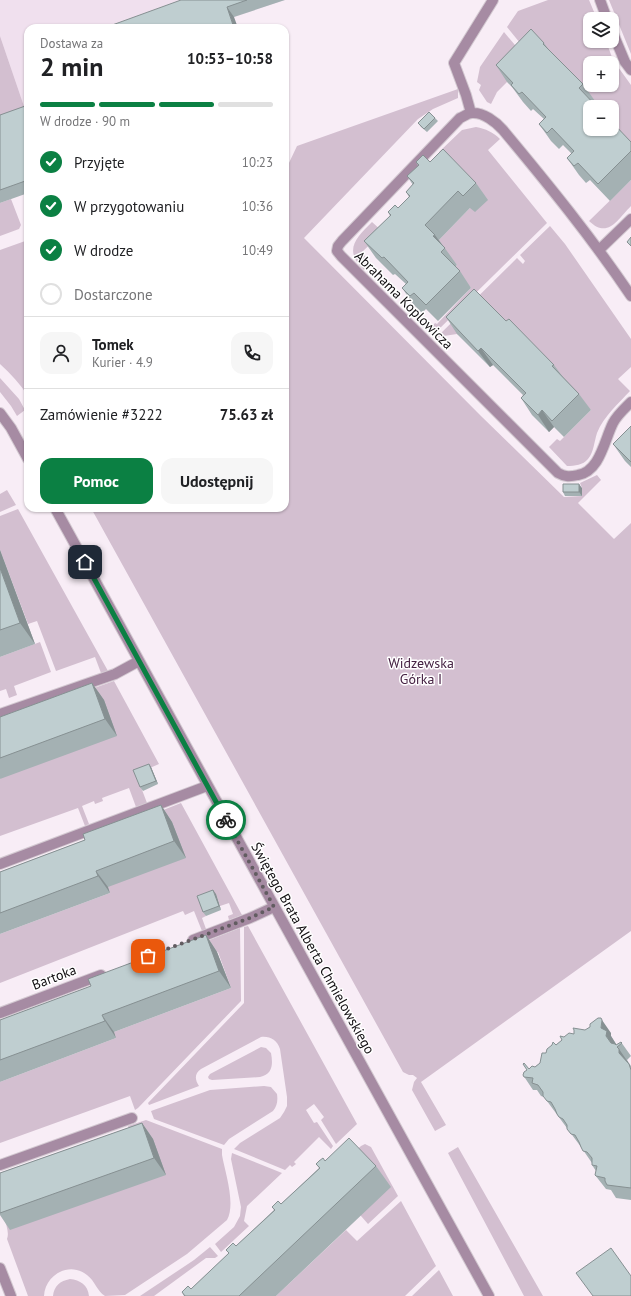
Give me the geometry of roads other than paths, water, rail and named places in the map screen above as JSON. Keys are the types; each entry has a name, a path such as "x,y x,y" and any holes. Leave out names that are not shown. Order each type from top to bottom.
{"street":[{"path":"493,0 454,63 471,113 480,114 497,123 558,196 599,250 631,296"},
{"path":"600,0 604,12"},
{"path":"619,48 625,62 631,70"},
{"name":"Abrahama Koplowicza","path":"471,113 460,118 342,241 338,246 337,251 340,256 558,473 566,477 586,474 598,459 614,422 619,414 631,402"},
{"path":"599,250 631,219"},
{"path":"0,413 11,428 24,452"},
{"name":"Świętego Brata Alberta Chmielowskiego","path":"57,512 489,1296"},
{"path":"0,714 115,674 139,661"},
{"path":"0,864 207,786"},
{"path":"181,945 274,907"},
{"name":"Bartoka","path":"0,1013 111,971"},
{"path":"0,1165 132,1118"},
{"path":"0,1268 11,1296"}],"park label":[{"name":"Widzewska Górka I","path":"421,672"}]}
